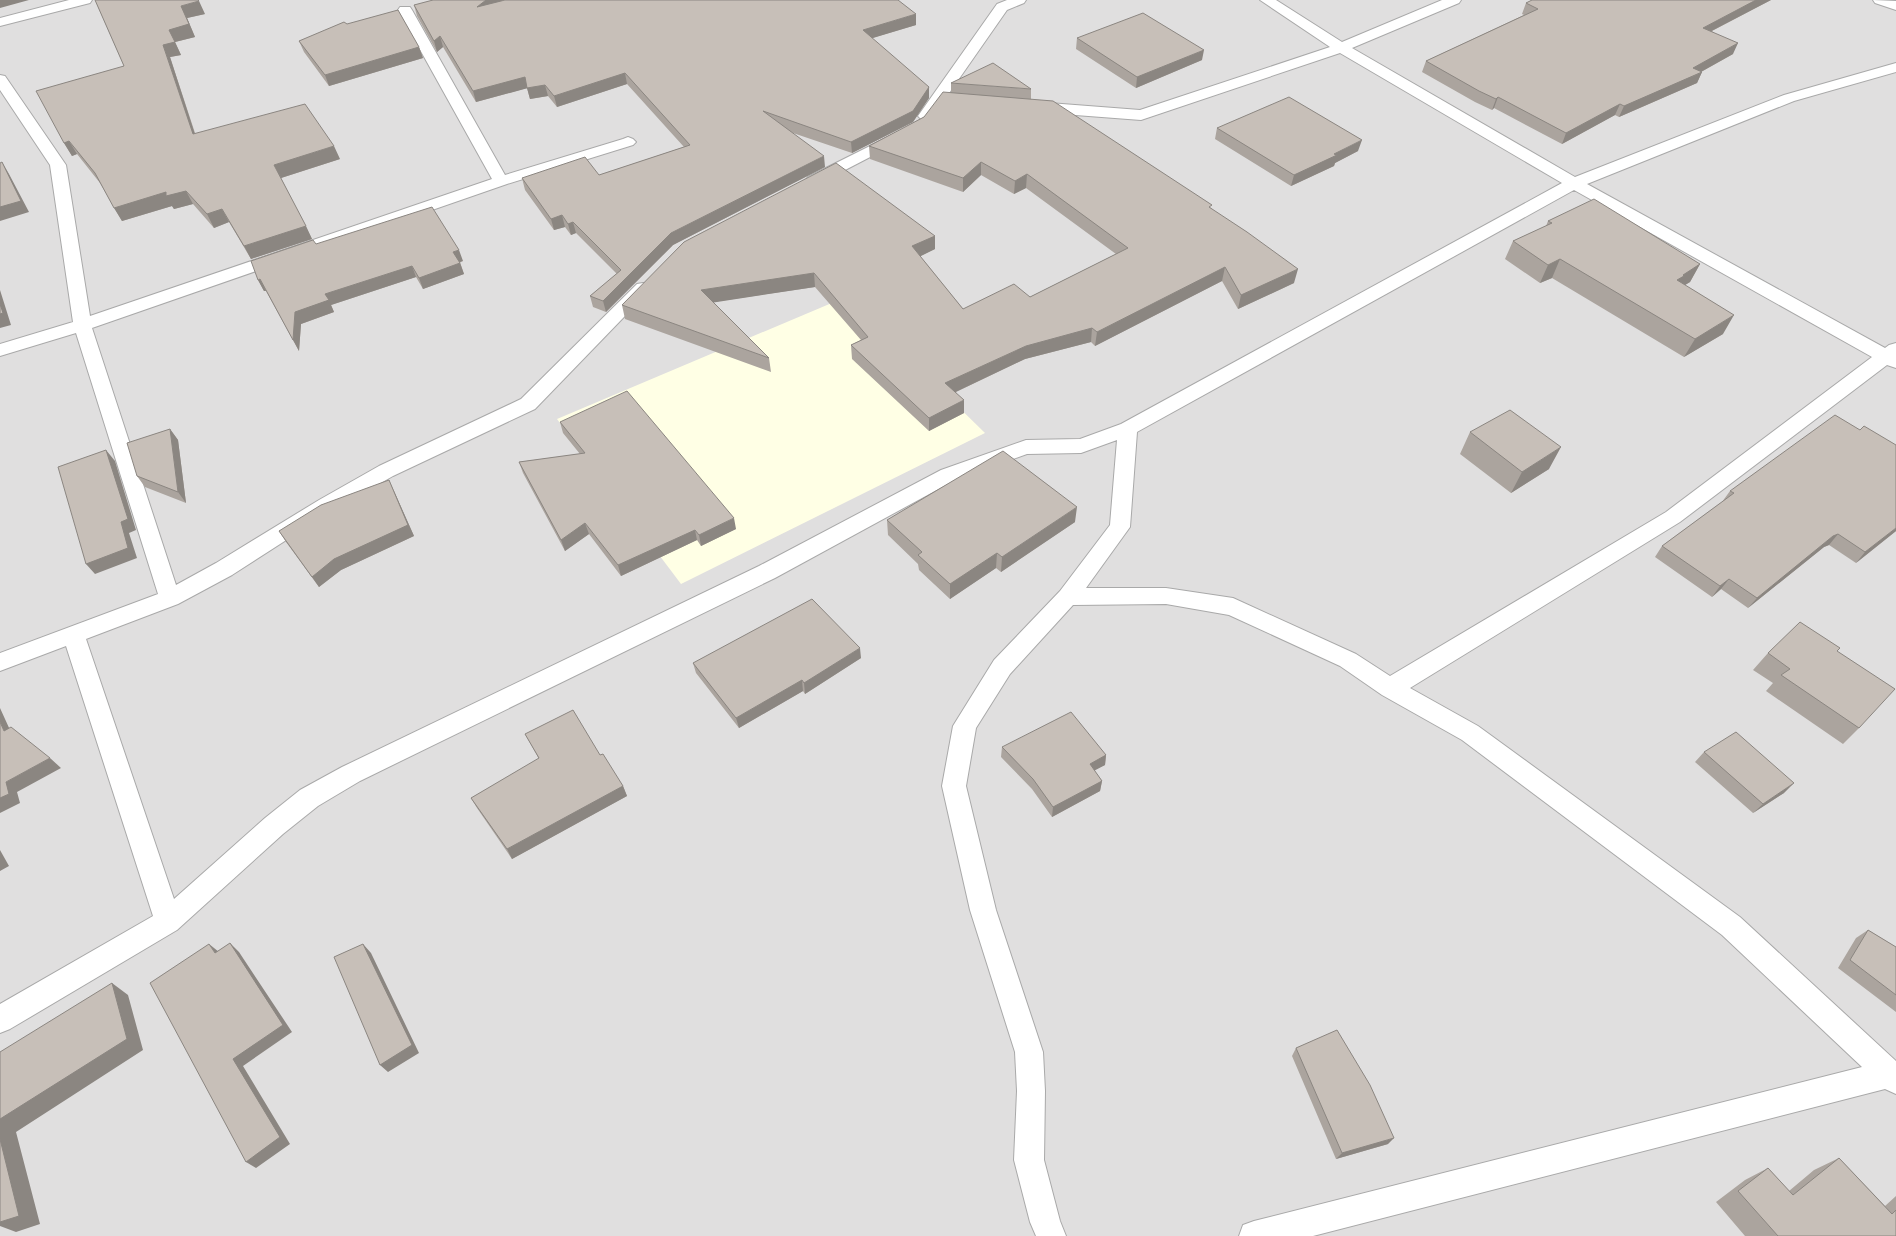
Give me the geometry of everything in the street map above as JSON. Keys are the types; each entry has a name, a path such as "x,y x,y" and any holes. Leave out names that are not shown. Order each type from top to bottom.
{"street":[{"path":"0,22 85,0"},
{"path":"799,188 916,128 946,100 1002,7 1019,0"},
{"path":"1268,0 1340,48 1574,182 1892,356 1672,517 1390,688"},
{"path":"1024,106 1141,114 1340,48 1454,0"},
{"path":"1880,0 1896,6"},
{"path":"404,10 500,181"},
{"path":"0,1019 168,921 274,826 309,798 351,774 766,572 948,475 1026,447 1082,446 1128,429 1574,182 1789,98 1896,67"},
{"path":"0,79 58,166 82,325 170,598"},
{"path":"0,350 82,325 500,181 628,142"},
{"path":"0,662 170,598 224,569 326,505 386,471 528,404 653,278"},
{"path":"1051,1236 1045,1222 1029,1160 1031,1091 1029,1052 983,910 954,786 965,726 1002,667 1068,596 1120,527 1128,429"},
{"path":"1068,596 1166,596 1234,607 1348,660 1390,688 1470,733 1731,926 1893,1077"},
{"path":"73,634 168,921"},
{"path":"1254,1236 1893,1077"}],"shaded area":[{"path":"0,0 1896,0 1896,1236 0,1236"},
{"path":"846,297 985,433 681,584 557,419"}],"building":[{"path":"95,0 199,1 181,6 189,24 169,30 175,42 163,45 193,134 305,104 334,146 274,165 306,226 244,246 222,209 207,214 186,191 166,196 166,192 114,208 95,173 69,141 64,143 36,91 124,66"},
{"path":"433,0 486,0 477,7 505,0 898,0 916,14 863,30 929,87 913,111 851,142 763,111 824,156 671,233 603,301 590,296 621,270 573,222 568,224 562,215 551,219 522,178 585,157 599,175 690,145 625,73 554,96 545,85 527,88 525,77 473,91 440,36 434,41 414,5"},
{"path":"1532,0 1756,0 1703,28 1738,43 1693,68 1702,72 1624,106 1620,104 1566,133 1498,97 1496,99 1479,91 1426,61 1538,9 1526,3"},
{"path":"398,10 419,47 325,75 299,41 344,22 347,24"},
{"path":"1143,13 1204,50 1137,77 1077,38"},
{"path":"993,63 1031,89 951,83"},
{"path":"943,92 1053,101 1212,205 1209,207 1247,232 1298,269 1241,295 1225,267 1097,332 1092,328 1026,346 945,383 964,400 929,418 851,345 868,337 814,273 701,290 769,358 622,305 684,242 836,163 935,236 912,246 963,309 1014,284 1030,297 1128,248 1027,174 1015,181 981,162 963,178 869,146 924,117"},
{"path":"1289,97 1362,140 1334,154 1337,155 1294,175 1217,128"},
{"path":"2,162 21,201 0,207 0,163"},
{"path":"1594,199 1700,264 1677,280 1734,315 1695,339 1560,259 1548,265 1513,241 1552,223 1548,221"},
{"path":"432,207 459,250 453,252 460,263 419,278 412,266 325,294 329,300 295,312 293,340 260,279 258,280 251,261 313,240 316,244"},
{"path":"0,304 3,313 0,314"},
{"path":"627,391 734,518 699,535 695,530 618,565 585,523 561,540 519,462 585,453 560,422"},
{"path":"1510,410 1561,447 1522,472 1470,432"},
{"path":"1835,415 1860,430 1864,426 1896,445 1896,528 1865,552 1838,534 1833,536 1757,598 1729,579 1720,586 1662,546 1734,493 1730,491"},
{"path":"170,429 178,492 137,476 127,443"},
{"path":"106,450 128,519 121,522 128,548 86,564 58,467"},
{"path":"1003,451 1077,507 1002,557 997,553 950,584 918,555 922,552 887,520"},
{"path":"389,480 408,525 334,559 312,577 279,531 321,505"},
{"path":"812,599 860,648 804,683 802,680 736,718 693,663"},
{"path":"1800,622 1840,648 1837,651 1895,689 1859,728 1781,675 1790,669 1768,653"},
{"path":"573,710 600,755 603,754 623,786 507,849 471,798 539,758 525,734"},
{"path":"1071,712 1106,755 1090,764 1102,781 1053,807 1033,779 1002,747"},
{"path":"0,722 4,731 11,727 50,758 6,782 9,794 0,798"},
{"path":"1736,732 1794,783 1763,804 1704,752"},
{"path":"1868,930 1896,947 1896,995 1850,960"},
{"path":"230,943 283,1025 233,1059 280,1137 246,1162 150,983 209,944 215,953"},
{"path":"363,944 412,1045 380,1065 334,957"},
{"path":"112,983 127,1039 0,1119 0,1052"},
{"path":"1337,1030 1370,1085 1394,1138 1342,1153 1296,1048"},
{"path":"0,1139 19,1216 0,1222"},
{"path":"1839,1158 1892,1214 1896,1210 1896,1236 1778,1236 1738,1191 1768,1168 1793,1195"}]}
